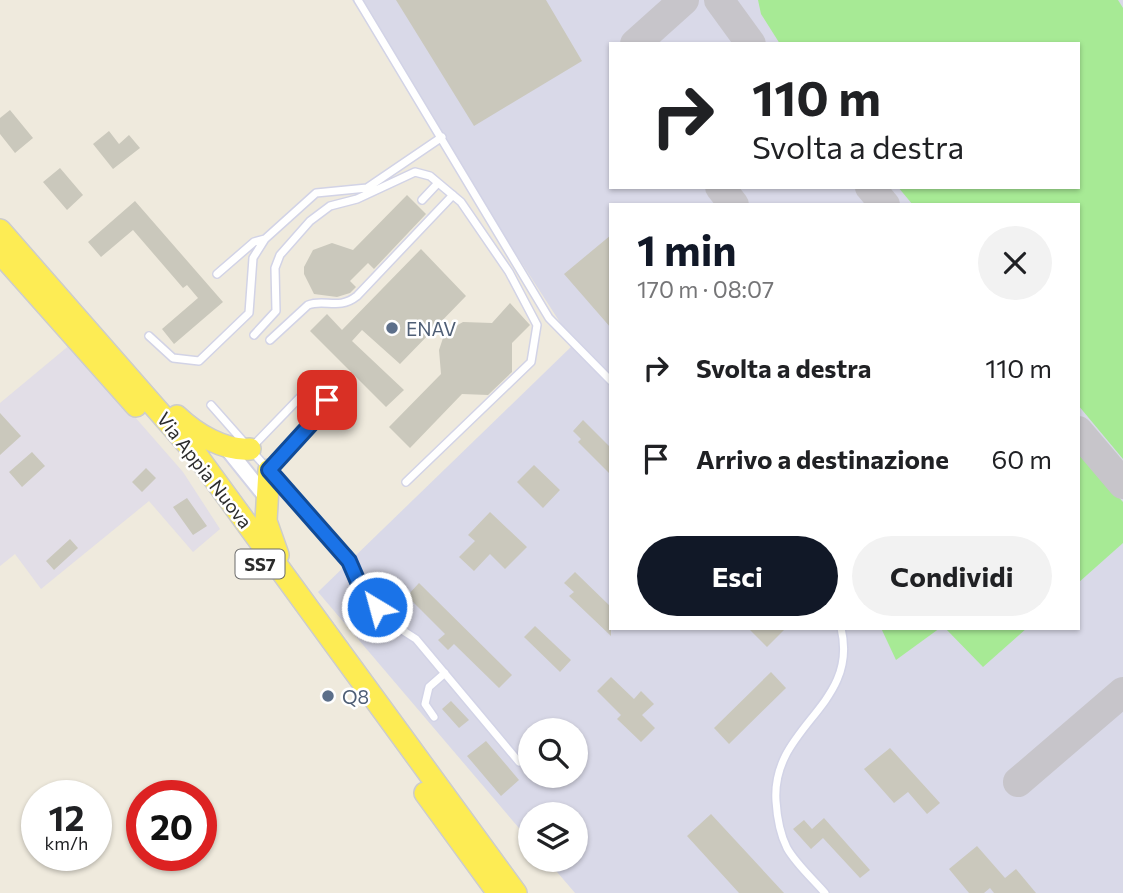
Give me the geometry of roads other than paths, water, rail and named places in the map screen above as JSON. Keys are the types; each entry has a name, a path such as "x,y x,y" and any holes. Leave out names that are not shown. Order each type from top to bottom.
{"main road":[{"name":"Via Appia Nuova","path":"0,230 196,454 516,893"},
{"name":"Via Appia Nuova","path":"0,253 180,456 498,893"},
{"path":"113,358 196,432 240,450 250,449"},
{"path":"269,470 266,521 272,541 302,600"}],"street":[{"path":"223,443 266,497"}],"lane":[{"path":"358,0 549,318 609,380"},
{"path":"149,336 173,358 199,361 249,313 253,258 265,239 316,193 367,188 442,137"},
{"path":"254,335 276,311 275,268 280,255 321,211 357,199 415,172 430,176 461,202 509,272 537,325 531,362 406,482"},
{"path":"422,200 438,183"},
{"path":"270,340 308,304 348,303 357,296 453,195"},
{"path":"217,274 254,242 265,239"},
{"path":"250,449 308,388 315,388 331,402 269,470"},
{"path":"211,405 349,561 362,591 391,623 416,639 518,761"},
{"path":"825,893 787,848 776,810 776,778 789,746 838,681 845,647 841,630"},
{"path":"434,717 425,704 429,687 445,673"}],"place":[{"name":"ENAV","path":"392,328"},
{"name":"Q8","path":"328,696"}]}
